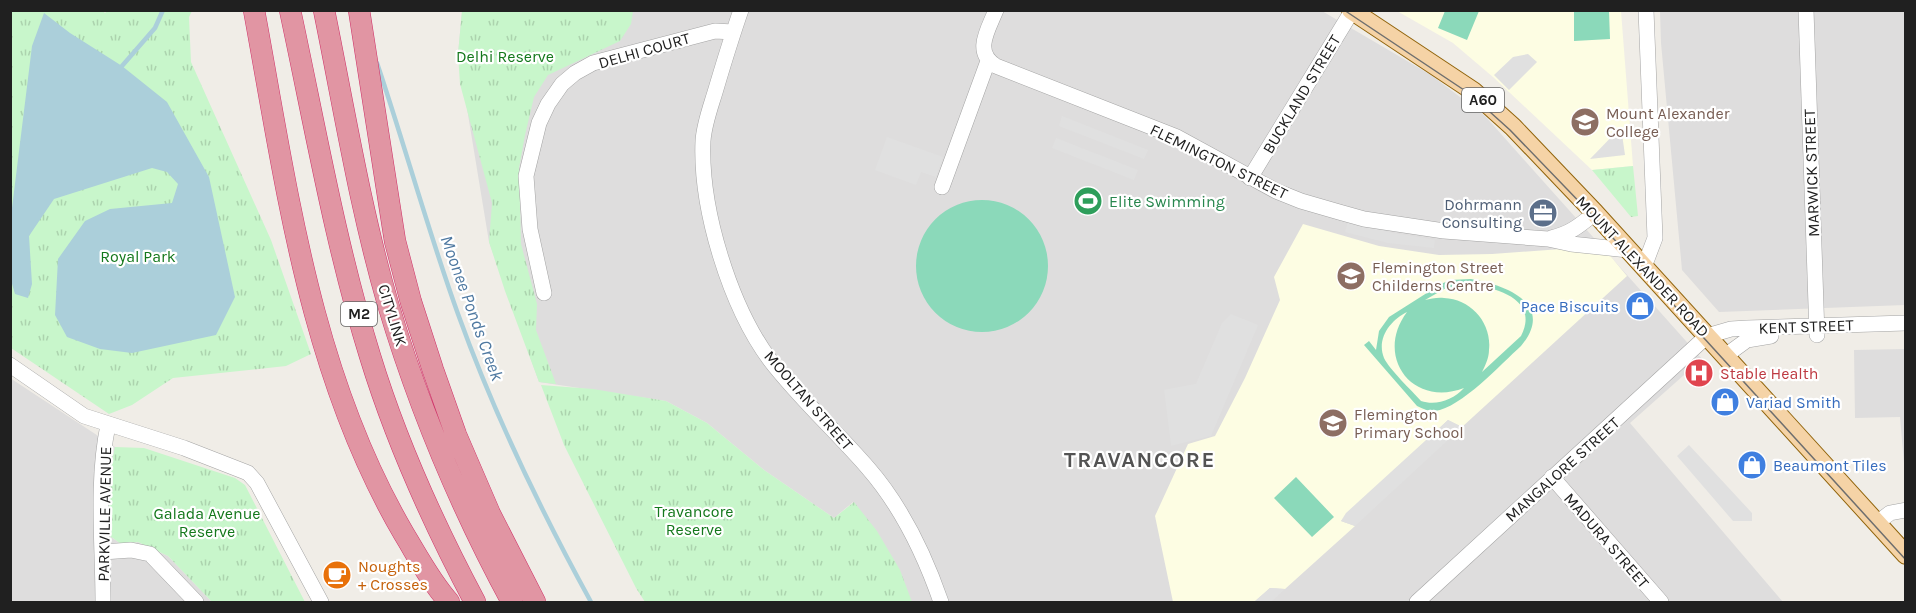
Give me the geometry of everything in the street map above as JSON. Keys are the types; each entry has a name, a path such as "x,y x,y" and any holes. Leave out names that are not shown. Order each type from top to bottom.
{"highway":[{"path":"254,10 286,187 308,292 339,393 362,452 391,510 448,603"},
{"name":"CITYLINK","path":"290,10 325,177 369,354 389,415 419,487 475,603"},
{"name":"CITYLINK","path":"324,10 365,210 388,303 428,420 455,488 512,603"},
{"path":"359,10 394,242 411,302 456,435 490,514 535,603"}],"main road":[{"name":"MOUNT ALEXANDER ROAD","path":"1352,11 1473,91 1512,128 1595,213 1905,555"}],"street":[{"name":"MOOLTAN STREET","path":"741,10 708,113 703,140 704,171 712,228 731,285 755,337 770,359 792,387 870,470 893,501 921,552 941,603"},
{"path":"942,187 988,61 983,45 996,10"},
{"path":"1644,267 1654,238 1646,10"},
{"name":"MARWICK STREET","path":"1806,10 1817,331"},
{"name":"BUCKLAND STREET","path":"1250,178 1352,11"},
{"name":"DELHI COURT","path":"543,293 530,229 526,176 539,123 548,104 562,84 575,73 593,63 715,31 733,32"},
{"name":"FLEMINGTON STREET","path":"988,61 1178,137 1250,178 1301,201 1364,219 1444,231 1548,239 1571,244 1628,250"},
{"name":"FLEMINGTON STREET","path":"1548,239 1567,234 1595,213"},
{"name":"KENT STREET","path":"1725,356 1755,337 1905,322"},
{"name":"KENT STREET","path":"1707,336 1736,329 1905,333"},
{"name":"MANGALORE STREET","path":"1417,603 1707,336"},
{"path":"10,365 84,416 184,448 238,459 254,465 265,478 276,518 321,603"},
{"name":"PARKVILLE AVENUE","path":"103,603 101,477 108,425"},
{"name":"MADURA STREET","path":"1552,477 1661,603"},
{"path":"1876,523 1890,513 1905,510"},
{"path":"103,552 131,550 150,554 196,603"}],"shaded area":[{"path":"462,11 1322,11 1431,75 1485,116 1702,359 1630,423 1783,602 909,602 853,502 834,518 764,470 707,423 666,401 539,382 489,242 458,54"},
{"name":"Mount Alexander College","path":"1397,11 1621,11 1633,166 1592,170 1493,77 1453,43"},
{"path":"1660,11 1905,11 1905,305 1719,312 1682,270"},
{"path":"1528,54 1537,62 1509,90 1494,75 1513,57"},
{"path":"1062,116 1148,150 1144,159 1059,126"},
{"path":"1620,128 1625,155 1590,159"},
{"path":"887,137 943,157 936,177 921,172 916,185 875,170"},
{"path":"1056,138 1138,170 1134,180 1052,148"},
{"path":"1348,222 1435,240 1434,248 1388,243 1345,232"},
{"name":"Flemington Primary School","path":"1303,224 1379,246 1439,255 1492,254 1602,246 1627,276 1462,427 1448,420 1341,521 1355,526 1285,589 1270,588 1254,602 1173,602 1155,516 1188,444 1215,436 1245,378 1280,300 1274,277"},
{"path":"1231,314 1258,325 1211,436 1171,446 1164,390 1196,384 1222,323"},
{"path":"1906,349 1905,475 1900,417 1855,418 1854,350"},
{"path":"10,378 115,447 110,536 121,544 138,542 168,556 212,602 11,602"},
{"path":"1448,420 1462,427 1355,526 1341,521 1346,513"},
{"path":"1689,445 1752,513 1752,521 1733,521 1677,456"},
{"path":"1270,588 1285,589 1271,602 1254,602"}],"green space":[{"name":"Royal Park","path":"102,10 105,13 108,10 192,11 189,17 191,62 271,240 311,354 286,366 173,378 132,405 109,414 11,348 10,11"},
{"name":"Delhi Reserve","path":"462,11 633,11 631,24 620,41 548,75 534,97 525,135 519,168 521,244 537,304 536,330 556,384 539,382 489,242 492,203 460,84 458,54"},
{"path":"1445,11 1479,11 1467,40 1438,28"},
{"path":"1574,11 1609,11 1610,39 1574,41"},
{"path":"1633,166 1638,216 1631,217 1592,170"},
{"path":"982,200 1007,205 1029,219 1043,241 1048,266 1043,291 1029,313 1007,327 982,332 957,327 935,313 921,291 916,266 921,241 935,219 957,205"},
{"path":"1471,279 1511,292 1530,308 1533,319 1530,331 1521,346 1480,384 1457,402 1445,408 1430,411 1417,406 1364,345 1369,341 1376,350 1379,331 1389,317 1450,280","holes":["1472,285 1505,293 1521,305 1525,314 1521,336 1482,372 1487,362 1489,340 1478,314 1454,299 1425,300 1446,288","1407,312 1398,329 1395,345 1397,361 1404,374 1414,384 1429,391 1445,392 1464,388 1450,399 1432,403 1421,401 1384,358 1382,344 1386,330"]},
{"name":"Travancore Reserve","path":"541,385 593,389 666,401 707,423 764,470 834,518 854,502 877,531 900,570 912,602 645,602 564,445"},
{"name":"Galada Avenue Reserve","path":"115,447 144,448 235,478 245,485 305,602 212,602 168,556 138,542 121,544 110,536 108,479"},
{"path":"1296,477 1334,517 1312,537 1274,498"}],"water":[{"path":"44,13 70,33 122,66 167,102 209,177 235,297 216,335 132,353 100,349 67,337 55,315 58,259 85,221 110,209 172,203 178,184 167,172 152,168 54,199 29,236 32,284 28,298 15,294 10,277 11,216 32,46"}],"waterway":[{"path":"122,66 155,28 163,10"},
{"name":"Moonee Ponds Creek","path":"377,63 437,251 472,351 519,461 591,602"}],"tram line":[{"path":"1344,10 1470,94 1510,130 1592,215 1906,560"}],"place":[{"name":"Mount Alexander College","path":"1585,122"},
{"name":"Elite Swimming","path":"1088,201"},
{"name":"Dohrmann Consulting","path":"1543,213"},
{"name":"Flemington Street Childerns Centre","path":"1351,276"},
{"name":"Pace Biscuits","path":"1640,306"},
{"name":"Stable Health","path":"1699,373"},
{"name":"Variad Smith","path":"1725,402"},
{"name":"Flemington Primary School","path":"1333,423"},
{"name":"Beaumont Tiles","path":"1752,465"},
{"name":"Noughts + Crosses","path":"337,575"}],"district":[{"name":"TRAVANCORE","path":"1140,459"}]}
